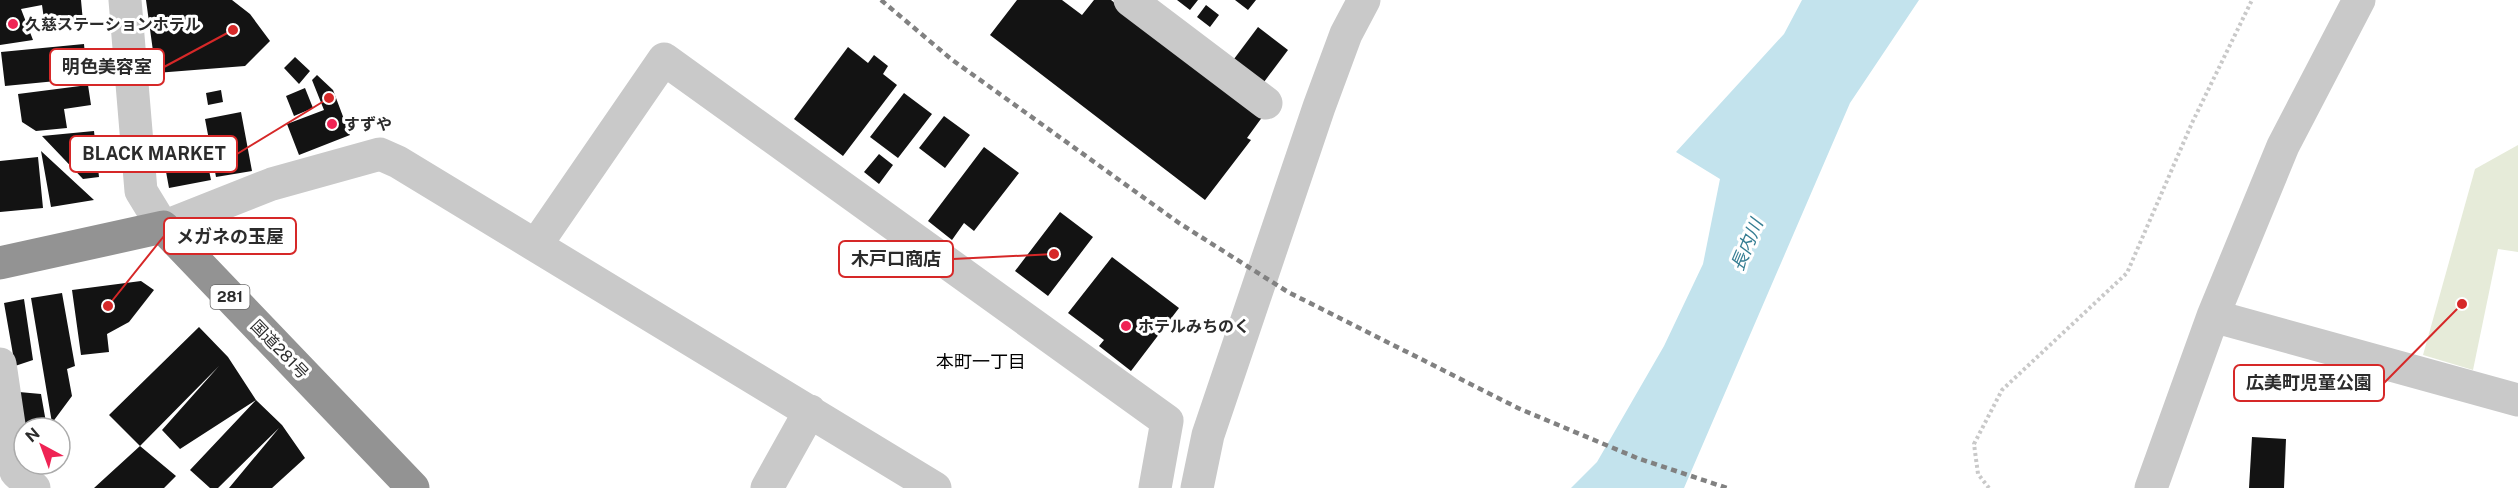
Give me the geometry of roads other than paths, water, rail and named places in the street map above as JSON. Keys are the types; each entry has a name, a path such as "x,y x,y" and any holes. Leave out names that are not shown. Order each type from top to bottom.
{"highway":[{"path":"0,263 163,226"},
{"name":"国道281号","path":"163,226 403,485"}],"street":[{"path":"125,0 141,191 163,226 272,184 380,154 398,162 536,245 935,488"},
{"path":"1130,0 1266,103"},
{"path":"1197,488 1208,435 1319,107 1346,34 1364,0"},
{"path":"2151,488 2213,316 2283,146 2359,0"},
{"path":"536,245 664,59 1167,421 1155,488"},
{"path":"2213,316 2518,400"},
{"path":"0,364 16,482"},
{"path":"767,488 810,411"}],"water":[{"name":"長内川","path":"1802,0 1919,0 1850,103 1684,488 1571,488 1597,462 1664,346 1703,264 1720,179 1676,152 1784,34"}],"railway":[{"path":"881,0 951,59 1179,223 1288,292 1520,409 1637,458 1727,488"}],"place":[{"name":"久慈ステーションホテル","path":"13,24"},
{"name":"明色美容室","path":"233,30"},
{"name":"BLACK MARKET","path":"329,98"},
{"name":"すずや","path":"332,124"},
{"name":"木戸口商店","path":"1054,254"},
{"name":"広美町児童公園","path":"2462,304"},
{"name":"メガネの玉屋","path":"108,306"},
{"name":"ホテルみちのく","path":"1126,326"}],"district":[{"name":"本町一丁目","path":"981,362"}]}
